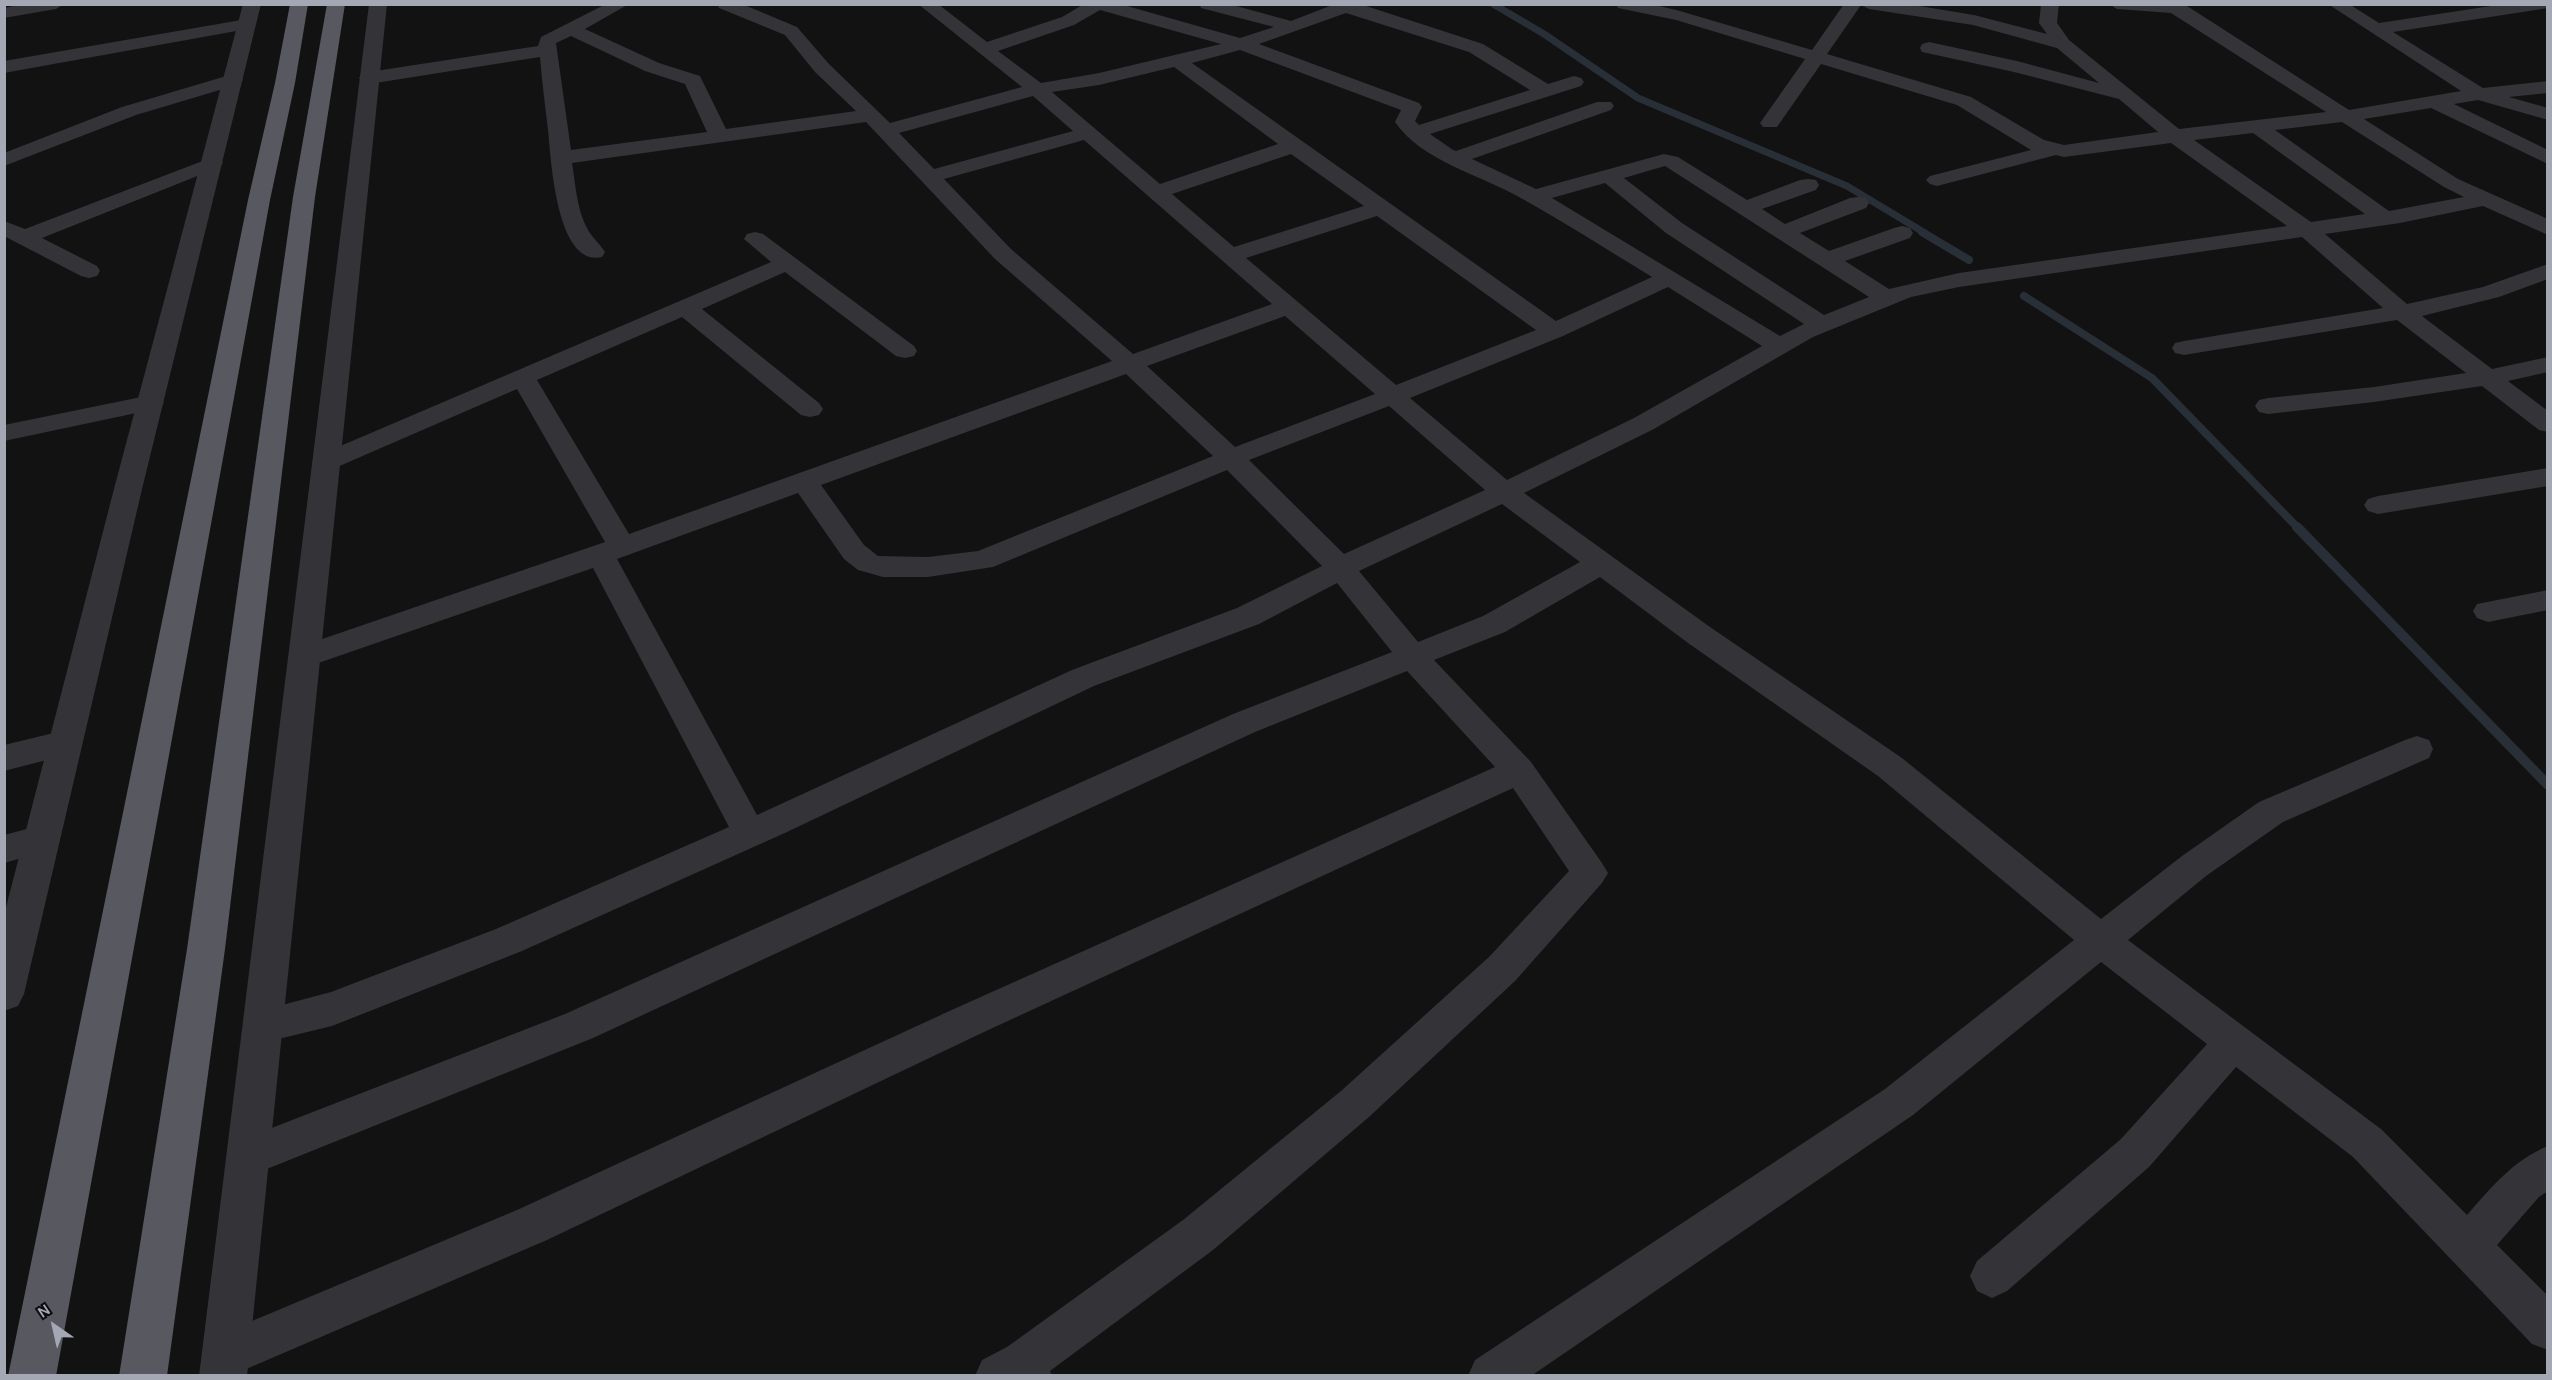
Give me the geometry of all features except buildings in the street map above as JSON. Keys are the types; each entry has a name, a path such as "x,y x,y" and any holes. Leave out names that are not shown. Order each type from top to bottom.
{"highway":[{"path":"32,1376 259,200 285,83 299,4"},
{"path":"143,1376 206,949 304,197 336,4"}],"street":[{"path":"4,13 56,4"},
{"path":"224,1365 378,4"},
{"path":"594,252 582,239 574,224 566,195 547,41 621,4"},
{"path":"725,4 791,31 822,68 886,130 1003,254 1130,364 1231,458 1341,568 1412,656 1519,771 1590,873 1502,969 1355,1104 1198,1236 1017,1371"},
{"path":"926,4 1037,89 1504,492 1699,635 1890,767 2101,941 2367,1143 2547,1328"},
{"path":"985,49 1068,21 1098,4 1241,44 1412,107 1405,122 1414,133 1455,158 1534,196 1779,346"},
{"path":"1208,4 1293,27"},
{"path":"1309,4 1345,7 1476,48 1545,91"},
{"path":"1624,4 1669,13 1964,101 2029,141 2053,150 2064,151 2346,116 2479,94 2547,87"},
{"path":"1770,123 1853,4"},
{"path":"1869,4 1974,20 2063,44"},
{"path":"2050,4 2048,23 2063,44 2175,136 2306,229 2402,312 2547,424"},
{"path":"2117,4 2175,6 2451,183 2547,228"},
{"path":"2336,4 2479,94 2547,114"},
{"path":"2376,29 2542,4"},
{"path":"886,130 1037,89 1099,79 1241,44 1345,7"},
{"path":"4,67 250,14 4,994"},
{"path":"571,29 652,67 693,80 719,135"},
{"path":"1929,48 2017,67 2126,96"},
{"path":"369,78 548,50"},
{"path":"1177,61 1379,208 1554,331"},
{"path":"4,160 129,111 233,80"},
{"path":"1414,133 1574,82"},
{"path":"2434,102 2547,158"},
{"path":"1455,158 1604,106"},
{"path":"561,158 871,115"},
{"path":"2256,126 2384,218"},
{"path":"929,177 1088,133"},
{"path":"1156,192 1293,146"},
{"path":"1937,180 2053,150"},
{"path":"1534,196 1664,160 1671,161 1887,298"},
{"path":"25,237 213,163"},
{"path":"1609,176 1674,228 1822,324"},
{"path":"1746,208 1808,185"},
{"path":"1784,232 1858,203"},
{"path":"262,1026 332,1009 498,945 749,833 1083,678 1248,616 1341,568 1643,424 1822,324 1905,291 1959,280 2384,218 2497,204 2537,203"},
{"path":"1229,256 1379,208"},
{"path":"4,227 88,271"},
{"path":"1827,260 1902,233"},
{"path":"755,239 905,351"},
{"path":"326,462 787,263"},
{"path":"2184,348 2402,312 2491,292 2547,271"},
{"path":"803,480 854,552 868,563 883,567 928,567 982,560 1231,458 1554,331 1669,278"},
{"path":"685,307 810,409"},
{"path":"303,657 611,551 1287,307"},
{"path":"2268,406 2381,396 2488,378 2547,364"},
{"path":"523,377 749,833"},
{"path":"4,433 151,403"},
{"path":"2378,505 2547,477"},
{"path":"248,1157 579,1026 1244,723 1494,624 1601,563"},
{"path":"2488,610 2547,600"},
{"path":"4,758 66,743"},
{"path":"1491,1376 1899,1102 2194,866 2271,812 2417,749"},
{"path":"224,1365 970,1020 1519,771"},
{"path":"4,849 42,839"},
{"path":"1992,1275 2135,1153 2234,1041"},
{"path":"2468,1246 2524,1183 2547,1166"}],"waterway":[{"path":"1493,4 1544,34 1638,98 1847,186 1925,233"},
{"path":"1922,232 1969,260"},
{"path":"2024,296 2152,378 2298,528"},
{"path":"2297,527 2548,785"}]}
